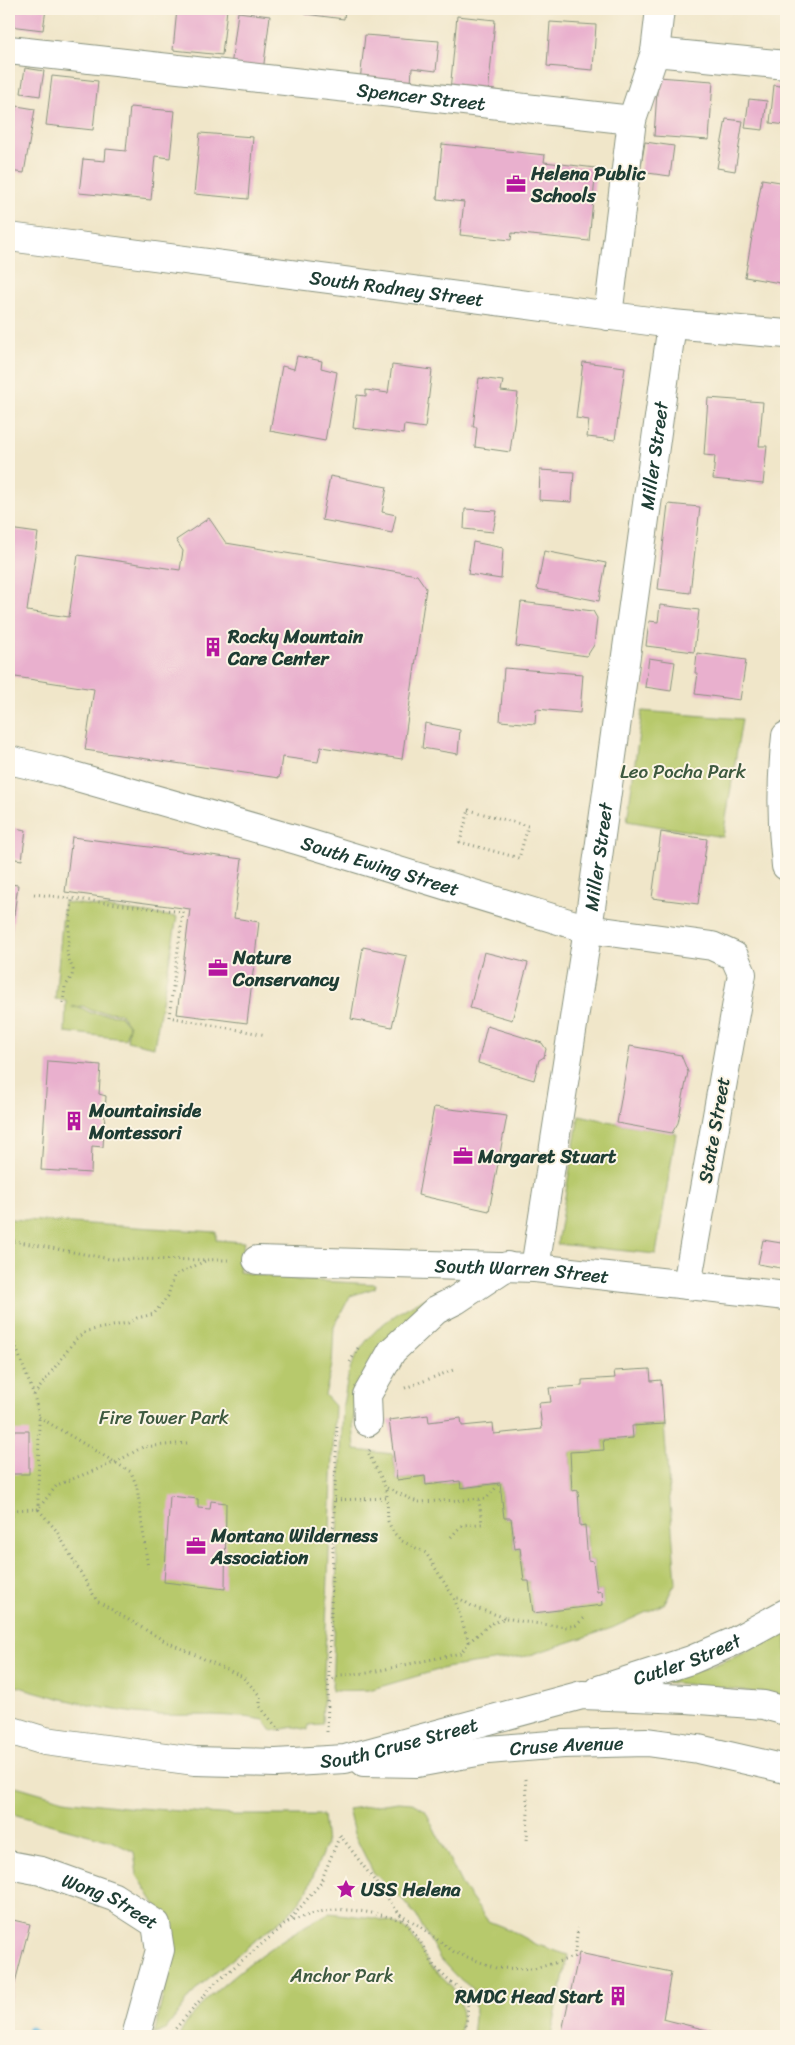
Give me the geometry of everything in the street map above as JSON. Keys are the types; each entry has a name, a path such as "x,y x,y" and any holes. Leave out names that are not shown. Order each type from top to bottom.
{"street":[{"path":"608,316 632,120 655,52 660,9"},
{"name":"Spencer Street","path":"9,50 632,120"},
{"path":"655,52 786,65"},
{"name":"South Rodney Street","path":"9,238 672,324 786,334"},
{"name":"Miller Street","path":"535,1268 588,929 672,324"},
{"path":"786,736 781,777 781,816 786,866"},
{"name":"South Ewing Street","path":"9,760 60,772 297,840 588,929 712,946 734,956 742,974"},
{"name":"State Street","path":"687,1285 742,974"},
{"name":"South Warren Street","path":"257,1260 507,1266 786,1296"},
{"path":"368,1422 367,1395 392,1352 436,1310 456,1300 507,1266"},
{"name":"Cutler Street","path":"582,1695 691,1660 735,1641 786,1613"},
{"name":"South Cruse Street","path":"9,1730 45,1741 195,1761 276,1763 345,1759 582,1695 687,1699 764,1705 786,1711"},
{"name":"Cruse Avenue","path":"345,1759 374,1763 417,1764 488,1750 563,1744 647,1742 698,1749 786,1768"},
{"name":"Wong Street","path":"9,1865 41,1871 114,1897 156,1924 160,1950 136,2036"}],"path":[{"path":"469,810 528,826 519,858 460,842 469,810"},
{"path":"34,894 183,912 169,1017 266,1035"},
{"path":"62,1004 65,987 72,976 73,970 67,954 72,900"},
{"path":"9,1240 110,1259 257,1260"},
{"path":"34,1395 76,1339 87,1331 128,1323 137,1318 154,1314 168,1296 174,1276 208,1260"},
{"path":"9,1329 34,1395 39,1417 38,1509 56,1530 97,1601 163,1640 243,1677 260,1696 260,1707 280,1731"},
{"path":"349,1364 352,1355 362,1342"},
{"path":"397,1391 456,1369"},
{"path":"39,1417 131,1472 137,1487 148,1568"},
{"path":"326,1732 337,1420"},
{"path":"9,1510 38,1509 57,1485 116,1462 143,1447 187,1443"},
{"path":"387,1488 417,1502 480,1500 486,1498 500,1483"},
{"path":"335,1500 387,1498 388,1521 393,1532 402,1541 426,1553 454,1598 469,1642"},
{"path":"450,1537 462,1525 482,1524 480,1500"},
{"path":"454,1598 459,1598 473,1607 525,1622 567,1627 576,1624 587,1616"},
{"path":"328,1681 341,1675 367,1673 461,1653 469,1642 490,1624 506,1618"},
{"path":"525,1779 528,1810 527,1842"},
{"path":"169,2036 214,1984 288,1922 320,1884 340,1835 420,1941 434,1966 449,1981 464,1991 468,2006 465,2036"},
{"path":"288,1922 324,1911 340,1909 382,1915 404,1921"},
{"path":"398,1913 418,1924 454,1952 496,1968 534,1969 574,1957 578,1928"}],"green space":[{"name":"Leo Pocha Park","path":"642,711 742,719 723,837 627,821"},
{"path":"64,902 177,917 154,1047 127,1041 129,1026 125,1039 65,1032 66,1000 55,999","holes":["83,1006 92,1011 120,1013 129,1026 119,1015 91,1013 82,1008 72,1007"]},
{"path":"579,1115 676,1133 656,1254 557,1244"},
{"name":"Fire Tower Park","path":"9,1219 216,1232 216,1240 244,1242 239,1272 299,1280 376,1284 375,1288 350,1296 334,1327 332,1365 325,1395 335,1406 322,1724 308,1725 308,1730 294,1727 272,1731 264,1720 238,1716 158,1715 120,1711 64,1699 9,1684"},
{"path":"441,1291 443,1296 356,1403 353,1423 355,1450 393,1454 397,1480 425,1476 426,1485 460,1481 461,1488 500,1483 504,1518 511,1518 515,1549 520,1548 524,1581 529,1581 533,1613 603,1604 602,1591 597,1592 593,1561 588,1560 586,1525 580,1526 578,1491 572,1491 570,1452 604,1449 603,1440 633,1438 632,1426 664,1424 676,1582 664,1604 612,1628 527,1656 445,1668 369,1690 332,1691 343,1404 349,1372 360,1349 379,1327 402,1311"},
{"path":"786,1631 786,1697 667,1682 667,1679 714,1665 742,1654"},
{"path":"9,1784 64,1800 125,1807 234,1815 323,1815 326,1844 307,1891 293,1910 198,1987 166,2029 154,2035 166,1982 170,1951 164,1918 137,1875 134,1852 111,1841 9,1813"},
{"path":"398,1802 412,1803 425,1810 463,1887 488,1921 508,1929 535,1944 568,1955 551,2036 472,2036 475,2009 473,1989 456,1976 440,1959 417,1917 404,1901 373,1872 354,1834 348,1809"},
{"name":"Anchor Park","path":"329,1913 392,1922 410,1932 429,1964 458,1994 462,2009 460,2036 179,2036 197,2010 234,1976 286,1938"}],"building":[{"path":"9,9 46,9 43,30 9,26"},
{"path":"177,9 227,9 222,55 173,50"},
{"path":"305,9 345,9 344,19 305,14"},
{"path":"238,12 270,16 263,71 231,67"},
{"path":"457,16 495,20 488,95 450,91"},
{"path":"550,22 596,25 593,70 547,66"},
{"path":"365,35 439,41 436,71 412,68 411,85 360,81"},
{"path":"25,68 44,71 40,96 21,93"},
{"path":"52,76 98,81 93,130 46,125"},
{"path":"658,77 713,81 709,140 654,136"},
{"path":"774,85 786,87 786,125 770,123"},
{"path":"749,99 767,101 763,130 745,128"},
{"path":"17,106 35,109 24,173 9,171 9,108 16,110"},
{"path":"130,107 175,111 170,158 155,156 151,200 79,193 83,159 105,161 106,149 126,151"},
{"path":"726,119 743,121 735,171 717,168"},
{"path":"200,133 253,137 248,199 194,194"},
{"path":"645,142 674,146 670,176 640,172"},
{"name":"Helena Public Schools","path":"442,144 545,155 544,162 596,168 589,241 512,233 511,240 460,235 464,202 437,199"},
{"path":"762,179 786,183 786,284 745,277"},
{"path":"297,356 322,361 321,368 337,372 325,441 270,431 282,366 294,369"},
{"path":"583,362 625,367 615,440 587,437 589,420 576,418"},
{"path":"392,365 432,370 425,428 404,425 403,434 353,428 357,395 366,396 366,390 388,393"},
{"path":"479,378 503,381 501,391 518,393 510,452 475,447 477,427 473,427"},
{"path":"708,398 763,402 759,446 767,446 763,484 713,479 715,456 704,455"},
{"path":"540,470 574,472 572,502 539,500"},
{"path":"330,476 387,487 382,512 396,515 392,533 322,520"},
{"path":"668,504 700,507 690,593 658,589"},
{"path":"465,509 497,511 493,532 464,529"},
{"name":"Rocky Mountain Care Center","path":"209,518 226,543 417,575 426,588 402,759 321,747 318,762 282,757 279,778 85,750 94,689 9,676 9,529 38,533 27,611 69,617 78,555 180,570 183,551 176,540"},
{"path":"473,542 503,548 501,579 468,574"},
{"path":"544,551 606,563 599,601 537,589"},
{"path":"521,602 593,611 597,618 594,645 587,656 516,646"},
{"path":"660,605 699,610 694,652 646,646 649,621 658,622"},
{"path":"697,653 746,660 740,700 695,694 698,673 695,673"},
{"path":"649,658 675,662 671,691 645,687"},
{"path":"504,668 583,674 580,713 536,709 535,724 500,721"},
{"path":"425,723 460,730 458,754 422,748"},
{"path":"9,827 26,830 22,860 9,858"},
{"path":"661,832 707,839 698,904 652,898"},
{"name":"Nature Conservancy","path":"72,837 242,859 234,918 259,922 247,1023 177,1014 190,909 65,892"},
{"path":"9,884 18,885 10,944 9,943"},
{"path":"363,947 407,956 392,1027 351,1019"},
{"path":"484,952 528,963 512,1020 470,1008"},
{"path":"487,1026 542,1043 546,1049 544,1057 539,1060 534,1080 478,1063"},
{"path":"630,1046 681,1055 688,1072 678,1123 672,1133 617,1123"},
{"name":"Mountainside Montessori","path":"48,1061 101,1065 99,1094 106,1096 103,1147 92,1146 91,1173 41,1170"},
{"name":"Margaret Stuart","path":"434,1107 507,1116 489,1211 418,1195"},
{"path":"783,1230 786,1231 786,1269 758,1264 763,1240 781,1243"},
{"path":"650,1369 651,1381 661,1380 664,1424 632,1426 633,1438 603,1440 604,1450 570,1452 572,1491 578,1490 580,1526 585,1525 588,1560 593,1561 597,1592 602,1591 603,1605 533,1613 529,1581 524,1581 520,1548 515,1549 511,1518 504,1518 500,1483 461,1488 460,1481 426,1485 425,1476 397,1480 389,1420 428,1415 429,1422 461,1418 462,1426 493,1423 494,1434 542,1429 539,1403 551,1402 549,1388 582,1386 582,1380 615,1378 614,1371"},
{"path":"9,1431 29,1431 29,1474 9,1474"},
{"name":"Montana Wilderness Association","path":"170,1496 198,1499 198,1508 210,1509 211,1501 226,1503 225,1589 164,1582"},
{"path":"9,1919 30,1924 9,2006"},
{"name":"RMDC Head Start","path":"579,1953 671,1972 663,2019 731,2036 561,2036"}],"waterway":[{"path":"31,2031 36,2036"}],"place":[{"name":"Helena Public Schools","path":"516,184"},
{"name":"Rocky Mountain Care Center","path":"213,647"},
{"name":"Nature Conservancy","path":"218,968"},
{"name":"Mountainside Montessori","path":"74,1121"},
{"name":"Margaret Stuart","path":"463,1156"},
{"name":"Montana Wilderness Association","path":"196,1546"},
{"name":"USS Helena","path":"346,1889"},
{"name":"RMDC Head Start","path":"618,1996"}]}
